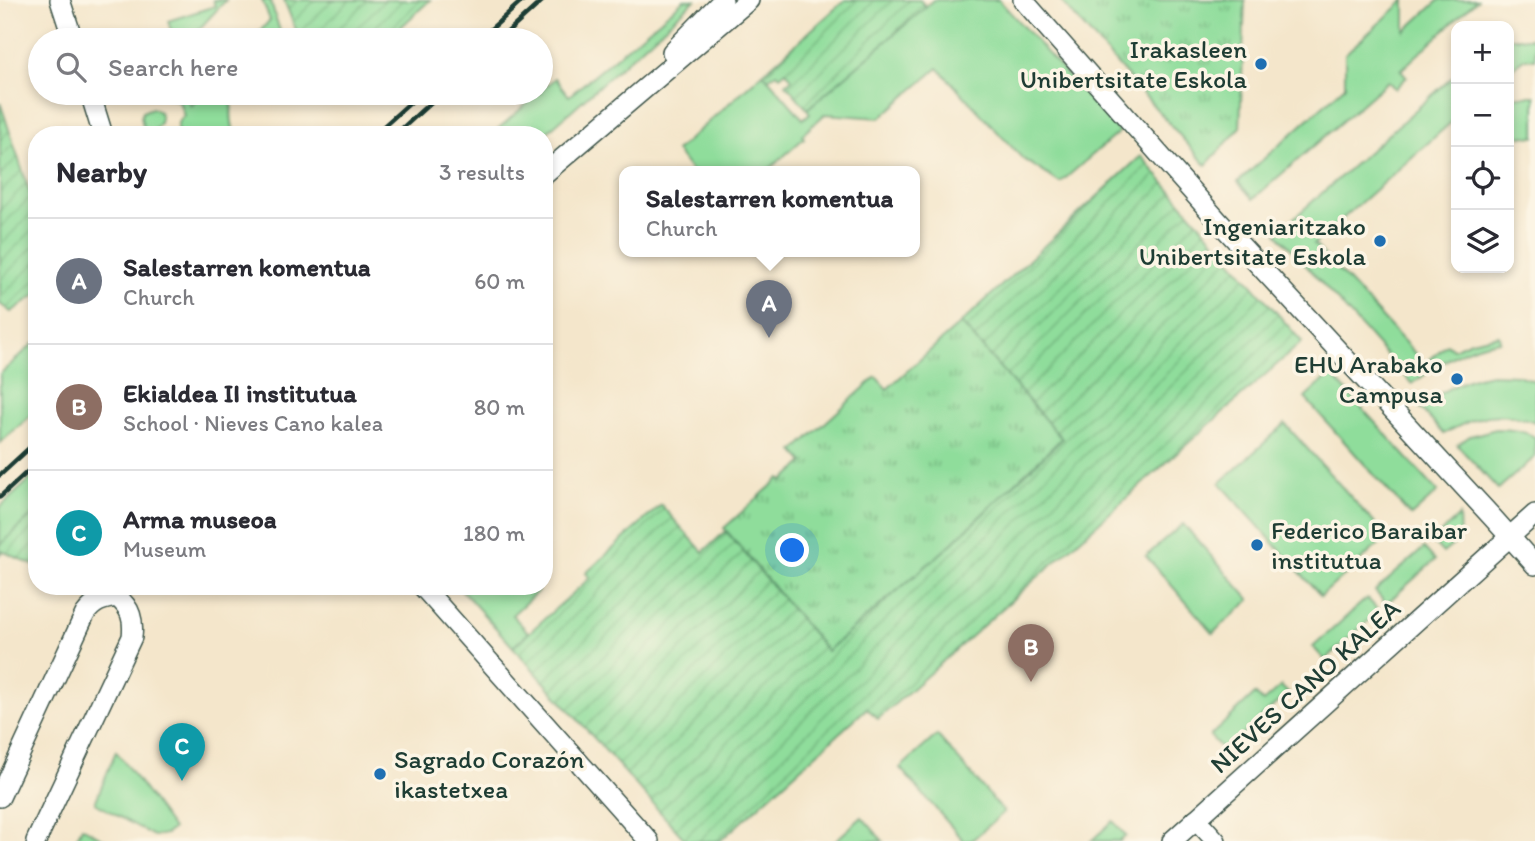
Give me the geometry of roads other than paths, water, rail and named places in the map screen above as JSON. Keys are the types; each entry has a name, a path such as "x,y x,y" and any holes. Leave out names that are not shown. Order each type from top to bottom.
{"street":[{"path":"60,0 69,28"},
{"path":"626,103 681,41 723,0"},
{"path":"553,166 749,0"},
{"path":"1023,0 1220,223 1535,565"},
{"path":"94,105 100,126"},
{"name":"NIEVES CANO KALEA","path":"1172,841 1535,514"},
{"path":"430,595 649,841"},
{"path":"0,797 85,614 93,604 117,597 125,603 134,620 132,636 36,841"},
{"path":"1196,819 1216,841"}],"railway":[{"path":"492,28 523,0"},
{"path":"512,28 543,0"},
{"path":"384,126 408,105"},
{"path":"405,126 428,105"},
{"path":"0,475 28,449"},
{"path":"0,497 28,471"}],"place":[{"name":"Irakasleen Unibertsitate Eskola","path":"1261,64"},
{"name":"Ingeniaritzako Unibertsitate Eskola","path":"1380,241"},
{"name":"Salestarren komentua","path":"769,338"},
{"name":"EHU Arabako Campusa","path":"1457,379"},
{"name":"Federico Baraibar institutua","path":"1257,545"},
{"name":"Ekialdea II institutua","path":"1031,682"},
{"name":"Sagrado Corazón ikastetxea","path":"380,774"},
{"name":"Arma museoa","path":"182,781"}]}
